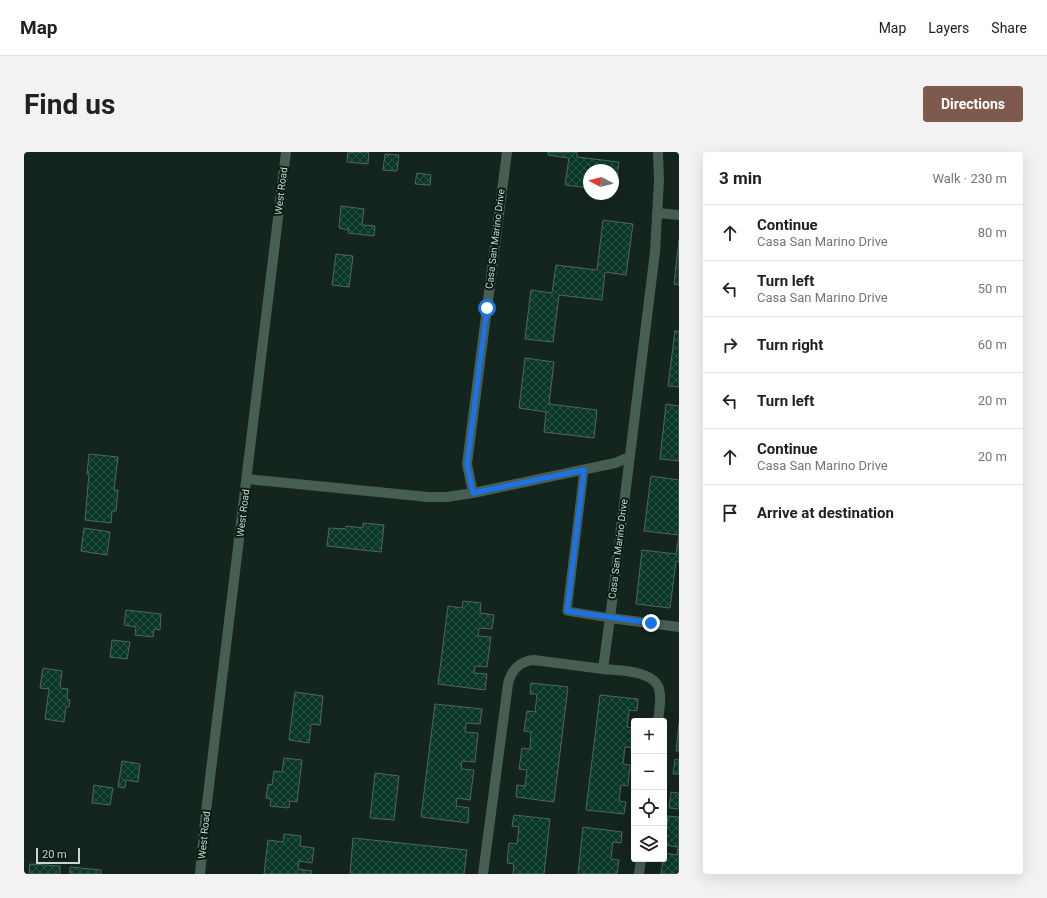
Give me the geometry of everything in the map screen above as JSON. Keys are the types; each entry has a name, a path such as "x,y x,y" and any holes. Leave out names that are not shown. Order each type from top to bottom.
{"street":[{"name":"West Road","path":"200,874 206,811 286,152"},
{"name":"Casa San Marino Drive","path":"473,493 467,464 507,152"},
{"name":"Casa San Marino Drive","path":"603,669 655,252 658,213 658,152"},
{"path":"658,213 679,215"},
{"path":"247,478 428,497 447,497 584,470 615,463 630,457"},
{"path":"610,618 679,627"},
{"path":"483,874 507,692 510,675 515,668 528,660 534,660 641,674 650,678 656,683 659,689 658,718"},
{"path":"639,874 641,862"}],"lane":[{"path":"584,470 567,611 610,618"}],"building":[{"path":"348,152 369,152 368,164 347,162"},
{"path":"548,152 577,152 577,157 619,162 619,164 583,164 583,187 565,185 569,158 548,155"},
{"path":"385,154 399,155 397,171 383,170"},
{"path":"417,173 431,175 430,185 415,184"},
{"path":"341,206 364,209 362,225 375,226 374,236 348,233 349,230 339,228"},
{"path":"603,220 633,224 626,275 605,272 602,300 559,295 553,342 525,339 531,290 552,293 556,265 597,270"},
{"path":"679,240 679,285 674,284"},
{"path":"336,254 353,256 349,287 332,285"},
{"path":"675,331 679,331 679,387 668,386"},
{"path":"525,358 554,362 549,404 597,410 594,438 544,432 546,412 519,408"},
{"path":"666,404 679,406 679,461 660,459"},
{"path":"89,454 118,457 114,490 118,490 116,511 112,511 111,523 85,520 89,474 87,474"},
{"path":"651,476 679,480 679,535 644,531"},
{"path":"363,523 384,525 381,552 327,546 329,528 346,529 346,526 363,528"},
{"path":"84,528 110,532 107,555 81,551"},
{"path":"679,535 679,562 676,561 670,608 636,604 642,550 676,554"},
{"path":"463,601 481,603 480,613 494,615 492,629 479,628 478,636 491,637 487,667 475,666 474,673 487,674 485,690 438,684 448,606 462,608"},
{"path":"126,610 161,614 160,630 154,629 153,637 135,635 136,627 124,625"},
{"path":"112,640 130,642 127,659 110,657"},
{"path":"43,668 62,671 60,688 68,689 67,699 70,700 69,707 66,707 64,722 45,719 49,689 40,688"},
{"path":"531,683 568,687 554,802 516,797 517,785 525,786 527,770 519,769 522,748 530,749 531,732 524,731 527,711 535,712 537,694 530,694"},
{"path":"295,692 323,696 320,725 311,724 309,743 289,740"},
{"path":"600,695 638,699 637,711 629,710 627,727 631,728 631,748 625,747 623,764 630,765 628,786 621,785 619,801 626,802 624,814 586,810"},
{"path":"435,704 482,709 480,724 466,723 465,732 478,733 475,762 462,761 461,769 474,770 470,800 457,798 456,806 469,808 468,823 421,817"},
{"path":"679,723 679,751 676,751"},
{"path":"284,758 302,760 297,802 290,801 289,808 270,806 271,799 266,798 268,784 272,785 274,771 282,772"},
{"path":"675,759 679,760 679,774 673,774"},
{"path":"122,761 140,764 138,782 126,780 125,788 118,787"},
{"path":"375,773 399,776 394,820 370,818"},
{"path":"94,785 113,788 110,805 92,803"},
{"path":"671,792 679,793 679,809 669,808"},
{"path":"514,815 550,819 544,874 513,874 514,864 507,863 509,843 517,844 519,827 512,826"},
{"path":"668,816 679,817 679,874 661,874 663,862 667,862 667,853 677,855 678,847 667,845"},
{"path":"583,827 622,832 621,843 613,842 611,859 619,860 617,874 578,874"},
{"path":"284,834 301,836 300,846 314,848 312,863 299,861 298,869 312,871 311,874 264,874 268,840 283,842"},
{"path":"353,838 467,850 464,874 350,874"},
{"path":"30,864 60,866 60,874 29,874"},
{"path":"70,867 101,870 101,874 70,874"}],"route":[{"path":"487,308 467,464 473,493 584,470 567,611 651,623"}]}
